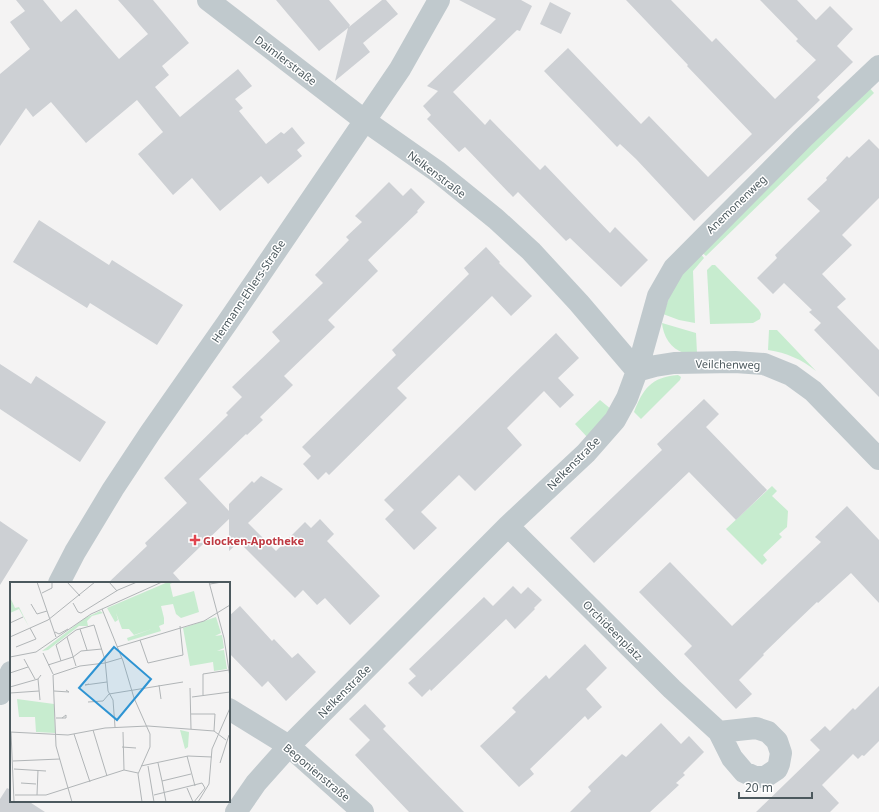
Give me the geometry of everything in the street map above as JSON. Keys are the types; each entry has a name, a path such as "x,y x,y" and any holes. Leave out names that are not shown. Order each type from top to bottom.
{"street":[{"name":"Daimlerstraße","path":"208,0 364,120"},
{"name":"Hermann-Ehlers-Straße","path":"60,582 75,552 105,502 150,433 400,69 439,0"},
{"name":"Anemonenweg","path":"637,371 658,296 674,268 804,137 879,66"},
{"name":"Nelkenstraße","path":"236,812 256,783 289,746 508,526 586,453 615,420 627,398 637,371 580,303 531,250 496,219 438,172 364,120"},
{"name":"Veilchenweg","path":"637,371 654,366 674,363 735,362 764,364 790,375 813,390 879,459"},
{"name":"Orchideenplatz","path":"508,526 672,689 719,732"},
{"path":"0,694 10,674"},
{"name":"Begonienstraße","path":"230,710 289,746 363,812"}],"green space":[{"path":"867,85 874,93 706,256 699,250"},
{"path":"700,253 704,258 693,271 695,323 679,320 663,314 675,282"},
{"path":"712,265 715,265 759,310 761,314 760,319 753,323 710,324 707,270"},
{"path":"662,323 696,333 697,353 684,353 675,348 668,341 664,333"},
{"path":"769,330 777,330 816,371 794,357 768,350"},
{"path":"678,375 681,377 680,380 641,419 634,412 641,397 649,386 661,378"},
{"path":"600,400 612,410 588,438 575,424"},
{"path":"772,486 777,491 772,496 788,511 787,527 779,534 782,537 763,555 767,560 762,565 726,529"}],"building":[{"path":"16,0 43,0 61,22 76,9 119,59 148,34 118,0 153,0 189,43 162,66 169,75 155,87 180,117 238,69 252,86 235,99 243,108 239,111 266,144 281,132 284,134 292,127 305,143 297,150 302,156 268,184 261,176 220,211 192,178 173,195 138,154 163,132 137,100 86,143 51,102 33,117 26,108 0,146 0,74 30,49 10,22 25,11"},
{"path":"276,0 329,0 350,25 349,27 382,0 386,0 398,14 363,43 370,52 335,81 348,28 319,51"},
{"path":"459,0 521,0 532,6 520,31 517,30 453,92 485,125 490,119 540,170 545,165 610,233 615,227 648,260 621,287 570,238 566,241 518,192 513,197 465,147 459,152 427,119 431,115 423,106 438,91 427,86 496,19"},
{"path":"626,0 671,0 712,42 716,38 775,99 816,60 796,41 798,39 760,0 797,0 816,20 830,6 853,29 837,46 853,62 817,97 820,100 694,221 636,159 620,144 617,147 544,71 568,48 641,124 649,116 708,177 752,134"},
{"path":"550,2 571,13 561,34 540,24"},
{"path":"869,139 879,149 879,198 842,235 852,245 822,274 846,299 837,307 879,350 879,397 814,330 821,323 809,312 812,310 784,283 773,294 757,278 777,258 775,255 820,211 807,199 827,180 826,178 847,156 849,158"},
{"path":"389,182 403,196 411,188 425,202 417,211 418,212 368,260 378,271 328,320 335,327 284,376 293,385 260,417 263,420 247,435 246,434 199,479 229,511 229,504 252,481 254,483 261,476 283,489 248,523 276,551 305,522 311,528 320,519 334,534 327,541 380,596 350,625 325,598 317,605 303,590 295,598 239,542 229,551 229,519 173,573 181,582 109,582 147,546 145,543 187,503 164,478 228,415 226,413 242,397 232,387 280,341 272,332 323,283 315,275 349,240 346,237 362,222 355,216"},
{"path":"39,220 109,265 112,260 183,305 157,345 90,303 87,308 13,262"},
{"path":"486,247 500,262 499,263 532,296 511,316 492,296 397,388 407,398 329,475 326,472 318,480 303,464 311,456 302,447 396,355 392,350 469,274 464,268"},
{"path":"556,333 579,358 558,378 574,395 560,408 544,391 507,428 522,445 475,491 459,475 421,512 437,528 414,550 385,519 394,510 384,500"},
{"path":"0,364 31,384 36,376 106,422 80,462 0,409"},
{"path":"704,399 719,414 706,427 767,490 736,520 689,472 594,563 570,538 662,450 657,444"},
{"path":"847,506 879,540 879,603 851,573 818,603 817,602 763,654 764,655 739,680 752,694 736,709 684,654 692,646 639,592 670,562 732,626 821,542 815,537"},
{"path":"0,521 28,540 0,585"},
{"path":"513,586 521,594 528,587 542,600 515,629 506,619 431,691 430,689 422,697 408,683 416,676 409,669 484,597 493,606"},
{"path":"240,606 272,641 274,639 292,658 298,653 316,672 286,701 268,681 262,687 230,654 230,615"},
{"path":"585,644 607,668 586,689 602,707 588,720 585,716 530,769 534,774 519,787 480,746 516,712 512,708 519,701 546,675 549,679"},
{"path":"879,686 879,741 864,756 862,755 858,759 853,754 822,785 839,803 830,812 756,812 820,750 810,740 825,726 830,731 853,708 855,710"},
{"path":"365,704 386,726 383,729 464,812 409,812 355,755 370,740 349,719"},
{"path":"661,723 681,744 689,736 704,752 683,773 685,775 676,783 679,785 650,812 570,812 591,791 588,787 622,754 626,757"},
{"path":"7,788 10,790 10,802 30,802 45,812 0,812 0,799"}],"place":[{"name":"Glocken-Apotheke","path":"195,540"}]}
